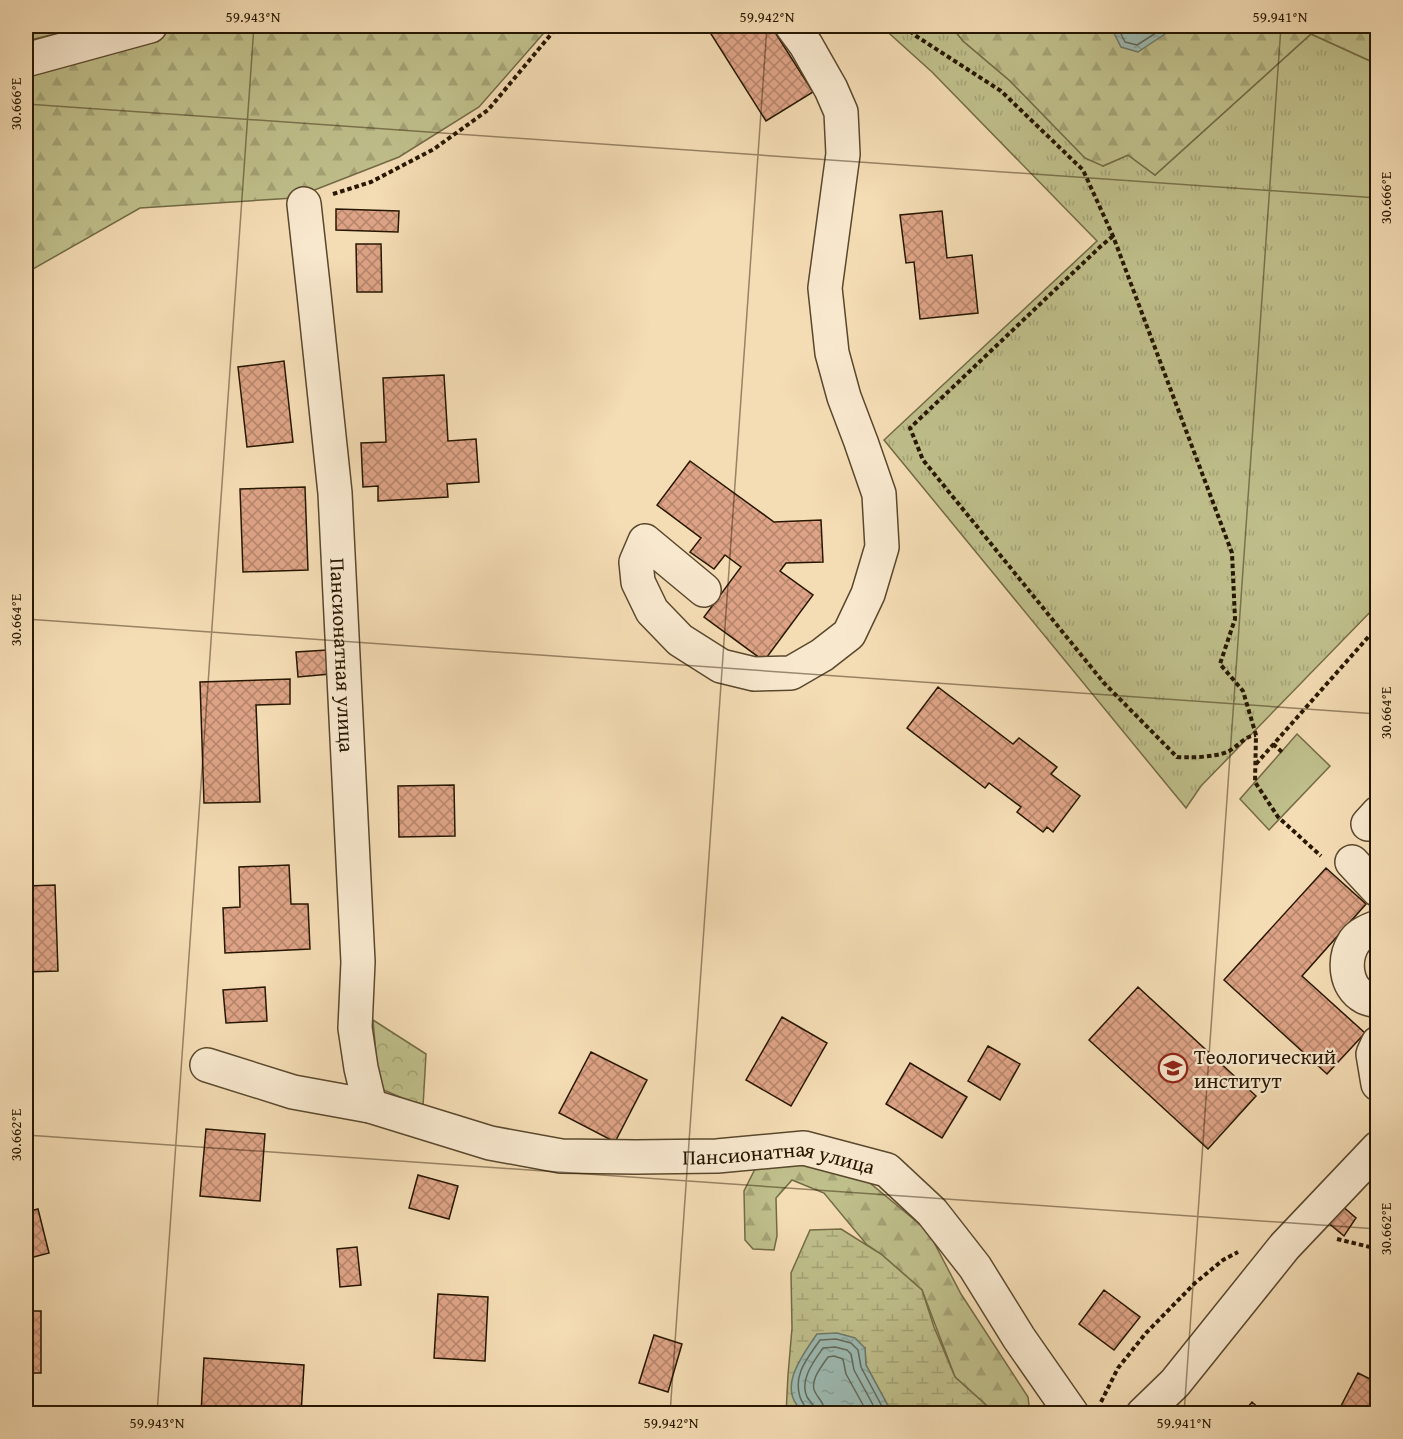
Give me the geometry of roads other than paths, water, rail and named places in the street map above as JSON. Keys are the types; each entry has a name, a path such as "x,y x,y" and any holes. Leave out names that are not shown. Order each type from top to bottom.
{"street":[{"path":"26,60 150,26"},
{"path":"704,590 645,542 636,562 638,582 652,611 680,640 721,666 754,674 791,673 822,655 849,634 868,594 882,547 879,494 844,397 832,353 825,288 843,154 841,112 831,88 792,26"},
{"name":"Пансионатная улица","path":"304,204 334,493 358,962 355,1028 370,1106"},
{"path":"1352,862 1377,890"},
{"path":"1377,927 1355,940 1347,956 1347,965 1348,974 1355,989 1364,998 1377,1001"},
{"path":"1377,1043 1373,1054 1377,1084"},
{"name":"Пансионатная улица","path":"207,1065 293,1092 370,1106 490,1143 561,1156 717,1156 804,1148 886,1170 932,1212 975,1267 1019,1338 1085,1410"},
{"path":"1143,1413 1175,1383 1285,1246 1377,1148"}],"water":[{"path":"1175,26 1138,52 1121,47 1111,27"},
{"path":"837,1333 855,1338 865,1348 866,1365 892,1413 805,1413 796,1404 791,1384 798,1363 817,1334"}],"place":[{"name":"Теологический институт","path":"1173,1068"}]}
